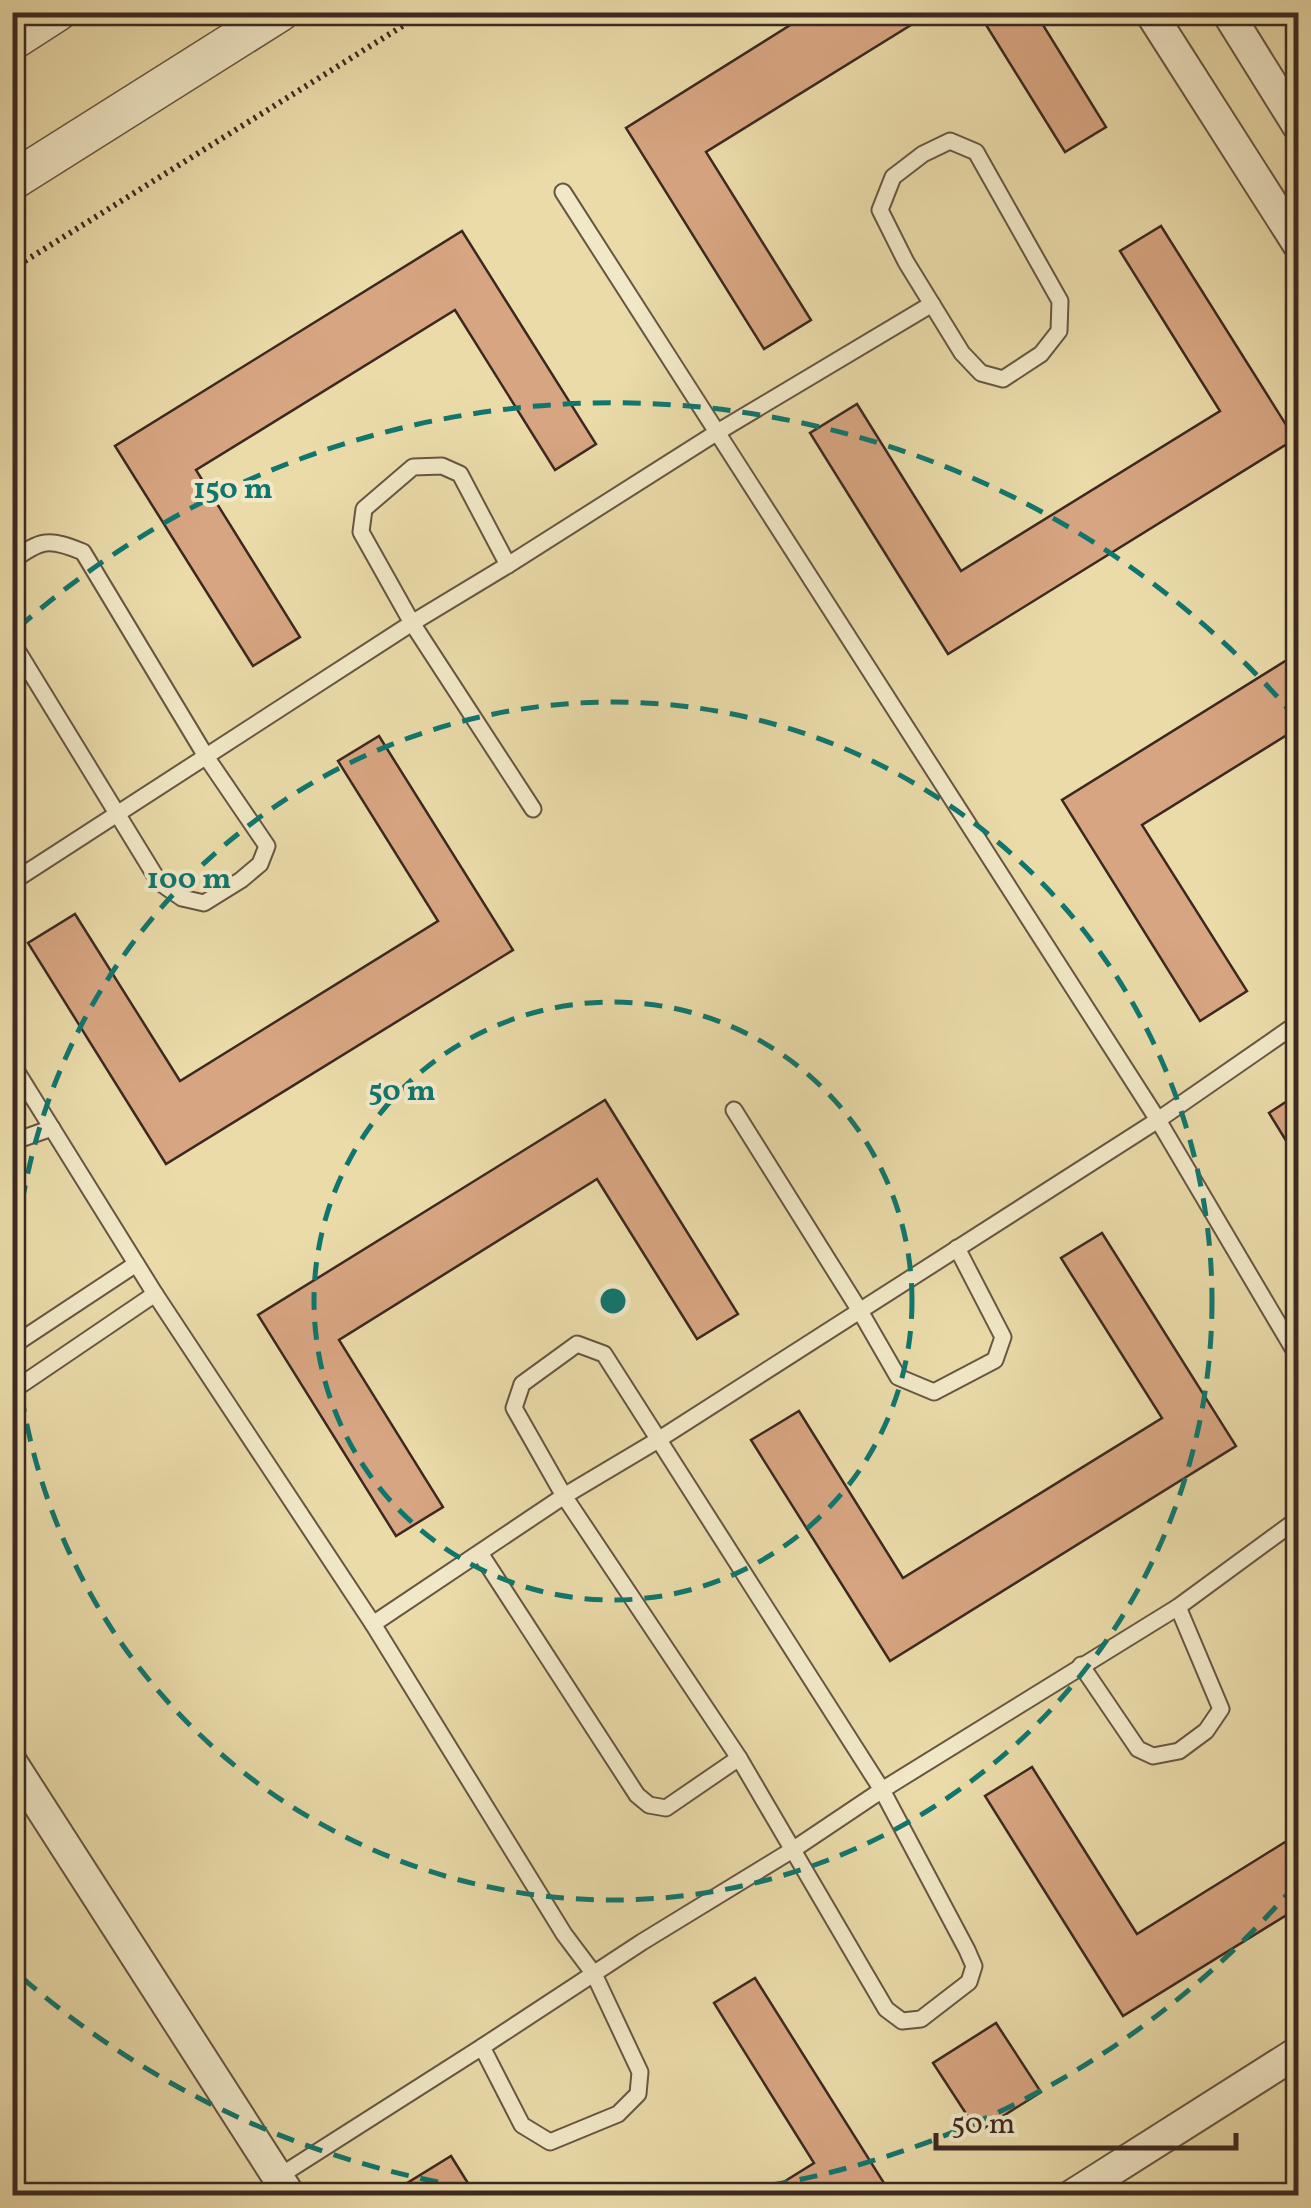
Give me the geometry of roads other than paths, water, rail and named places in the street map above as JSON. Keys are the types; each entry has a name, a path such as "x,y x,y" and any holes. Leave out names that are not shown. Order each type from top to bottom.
{"street":[{"path":"12,40 56,12"},
{"path":"12,181 280,12"},
{"path":"1150,12 1298,244"},
{"path":"1227,12 1298,126"},
{"path":"12,1763 284,2186"},
{"path":"1071,2196 1298,2052"}],"lane":[{"path":"950,142 976,152 1060,301 1059,331 1041,354 1003,379 981,373 962,353 932,304 880,210 893,177 923,154 950,142"},
{"path":"563,192 1158,1120 1298,1356"},
{"path":"12,882 412,622 932,304"},
{"path":"508,566 460,474 442,466 413,467 364,509 361,532 412,622 532,808"},
{"path":"12,561 32,546 57,541 83,552 207,758 267,846 260,864 204,903 182,898 159,882 12,642"},
{"path":"373,1624 564,1496 1158,1120 1298,1023"},
{"path":"12,1064 155,1294 373,1624 564,1934 594,1974 640,2072 638,2094 618,2114 550,2142 522,2125 482,2047"},
{"path":"734,1110 898,1377 934,1392 995,1360 1002,1337 957,1248"},
{"path":"12,1142 52,1128"},
{"path":"12,1346 136,1264"},
{"path":"12,1391 155,1294"},
{"path":"577,1344 604,1354 882,1790 974,1966 969,1982 921,2019 902,2021 886,2009 740,1758 564,1496 514,1408 522,1384 577,1344"},
{"path":"284,2186 482,2047 642,1942 1178,1608 1298,1518"},
{"path":"480,1554 637,1795 649,1805 666,1808 740,1758"},
{"path":"1082,1666 1138,1749 1154,1756 1179,1751 1206,1732 1221,1709 1178,1608"}]}
